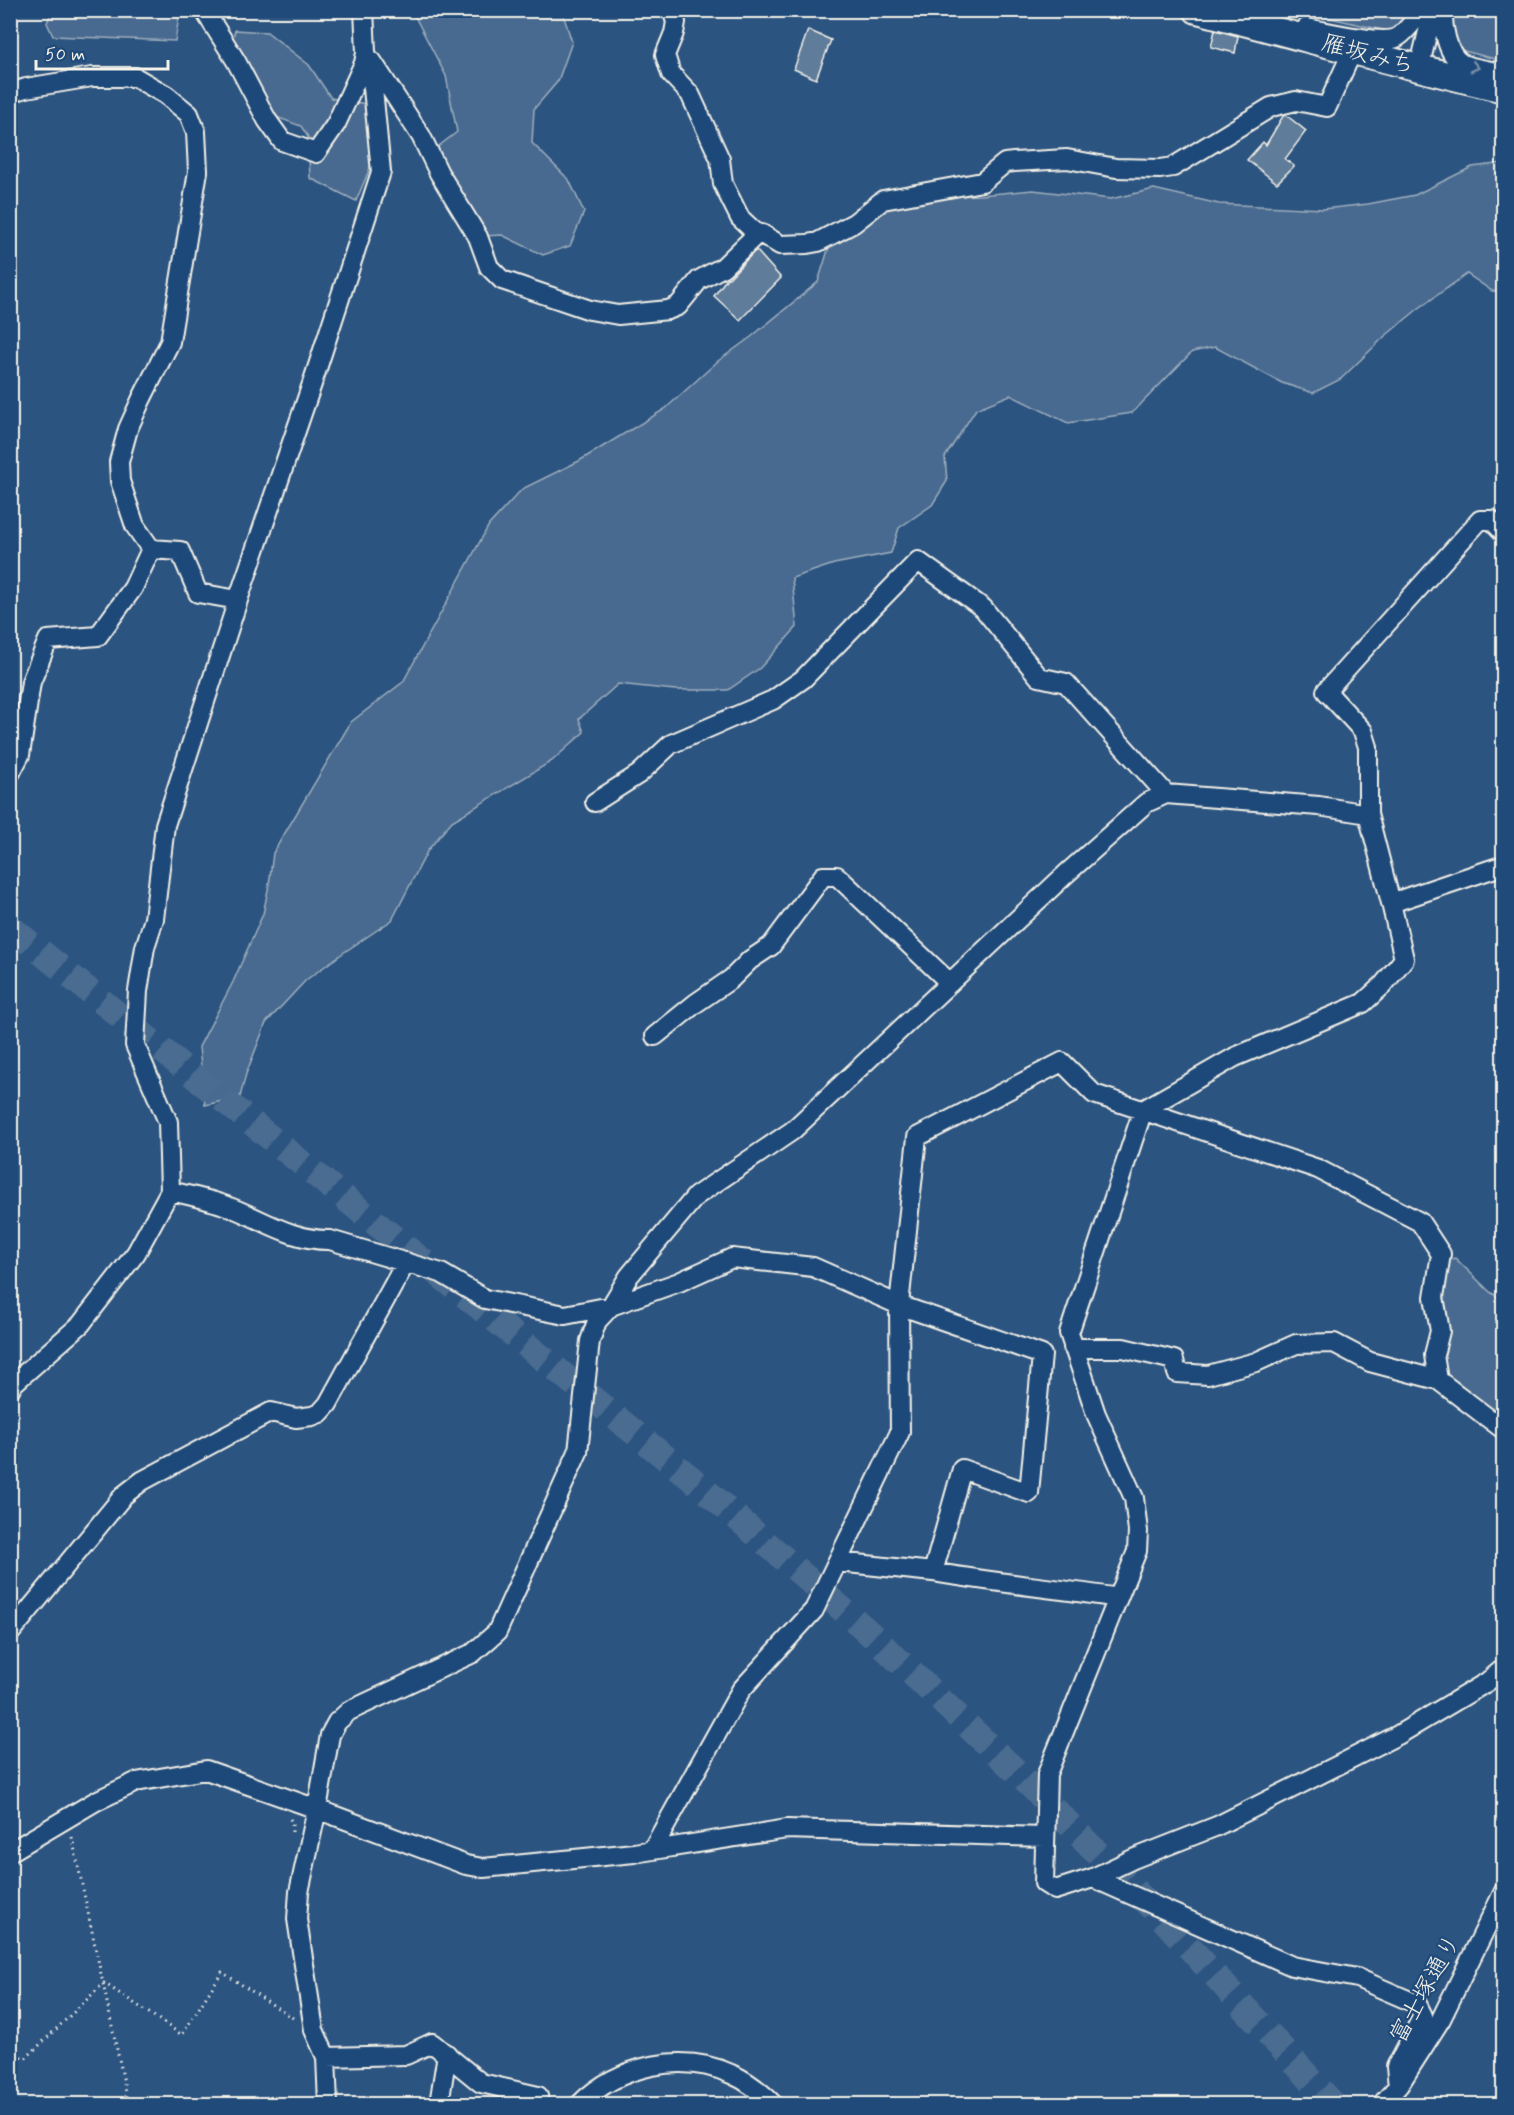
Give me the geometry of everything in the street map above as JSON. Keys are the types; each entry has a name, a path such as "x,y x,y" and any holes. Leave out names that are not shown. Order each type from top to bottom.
{"highway":[{"name":"雁坂みち","path":"1197,10 1503,89"}],"street":[{"path":"204,10 236,61 267,120 282,141 315,153 336,124 364,63 366,52 364,10"},
{"path":"672,10 676,22 665,55 671,74 690,94 720,159 723,184 740,218 763,236 780,245 818,242 854,222 883,200 982,182 1005,163 1067,159 1116,168 1173,167 1271,107 1296,101 1327,107 1353,50"},
{"path":"1263,27 1295,26 1378,40 1396,38 1417,18 1421,10"},
{"path":"1419,69 1433,10"},
{"path":"1443,10 1442,20 1451,52 1462,63 1503,73"},
{"path":"366,52 421,135 439,173 478,237 489,267 502,280 590,310 618,315 668,310 678,306 699,280 723,267 763,236"},
{"path":"10,1389 81,1324 136,1253 170,1191 168,1122 135,1045 138,991 145,947 153,919 165,825 381,172 371,67 366,52"},
{"path":"10,93 26,88 92,77 135,77 165,95 189,114 196,132 198,171 170,342 141,400 119,462 120,481 135,526 151,549"},
{"path":"1503,533 1492,520 1480,520 1326,691 1364,731 1368,747 1368,814 1404,959 1383,985 1363,1004 1235,1057 1143,1110 1069,1333 1096,1414 1134,1498 1138,1531 1137,1551 1047,1774 1044,1883 1055,1890 1093,1878 1133,1859 1216,1826 1398,1735 1487,1682 1503,1668"},
{"path":"151,549 180,551 198,593 238,600"},
{"path":"10,774 20,755 31,682 48,640 98,636 133,588 151,549"},
{"path":"595,802 639,774 671,744 773,700 803,679 918,561 983,609 1039,677 1066,682 1166,794"},
{"path":"328,2104 326,2057 315,2031 297,1919 299,1892 330,1735 337,1722 349,1711 473,1653 497,1632 578,1452 590,1341 597,1321 611,1306 629,1276 696,1196 792,1131 1066,874 1146,803 1166,794 1319,806 1368,814"},
{"path":"1391,903 1503,865"},
{"path":"655,1036 731,979 750,960 771,946 823,876 837,876 950,983"},
{"path":"652,1850 741,1690 814,1610 900,1432 899,1305 917,1137 1062,1062 1094,1094 1318,1169 1420,1222 1441,1254 1434,1297 1440,1331 1434,1355 1438,1380"},
{"path":"170,1191 225,1205 269,1226 316,1240 330,1240 441,1273 485,1299 566,1315 611,1306 680,1282 732,1258 813,1267 899,1305 1042,1355 1029,1493 962,1470 933,1572"},
{"path":"11,1632 124,1495 142,1481 271,1412 296,1418 320,1413 406,1262"},
{"path":"1073,1348 1123,1348 1174,1360 1177,1373 1208,1375 1256,1362 1296,1344 1334,1343 1370,1362 1438,1380 1503,1430"},
{"path":"838,1562 933,1572 995,1583 1118,1598"},
{"path":"10,1852 96,1801 136,1782 206,1770 466,1865 483,1868 634,1853 787,1829 1045,1837"},
{"path":"1093,1878 1292,1966 1357,1978 1417,2004 1423,2016 1395,2067 1398,2086"},
{"name":"富士塚通り","path":"1382,2104 1398,2086 1441,2019 1503,1892"},
{"path":"326,2057 406,2055 432,2043 481,2083 538,2096 539,2104"},
{"path":"439,2104 447,2054"},
{"path":"580,2104 608,2082 637,2069 667,2063 695,2064 732,2074 773,2104"}],"path":[{"path":"286,1815 292,1822 292,1843"},
{"path":"70,1829 104,1983 126,2092 126,2104"},
{"path":"104,1983 182,2035 222,1972 298,2022"},
{"path":"10,2051 25,2059 104,1983"}],"shaded area":[{"path":"52,10 150,10 179,17 175,41 53,36 47,23"},
{"path":"412,11 562,11 572,42 558,81 534,109 532,143 569,180 584,212 570,246 543,255 502,235 484,236 435,149 457,132 446,76"},
{"path":"1300,11 1503,11 1503,61 1387,31"},
{"path":"235,30 267,32 309,65 331,98 366,104 370,168 356,201 310,178 308,137 301,126 276,117 231,45"},
{"path":"1503,163 1503,292 1492,291 1467,274 1384,337 1341,379 1313,393 1282,383 1215,347 1192,352 1132,413 1068,423 1010,395 976,409 945,457 947,481 932,505 899,528 891,553 834,564 792,578 797,627 760,668 728,690 675,690 618,684 579,719 584,732 552,761 452,821 428,850 392,920 306,980 266,1023 246,1074 240,1097 205,1105 199,1047 233,982 263,914 273,853 351,722 403,682 489,525 522,489 579,461 665,409 718,361 818,282 834,231 891,198 981,195 1033,190 1111,199 1154,189 1219,204 1323,209 1368,204 1415,195 1472,167"},
{"path":"1455,1258 1490,1292 1503,1300 1503,1420 1448,1381 1438,1362 1447,1331 1447,1311 1440,1284 1448,1260"}],"building":[{"path":"808,30 831,40 816,79 794,69"},
{"path":"1215,30 1238,36 1235,53 1211,47"},
{"path":"1286,115 1306,131 1285,159 1294,166 1277,183 1247,160 1263,142 1266,145 1283,116"},
{"path":"756,250 781,278 740,320 714,296 727,278"}],"tunnel":[{"path":"10,927 698,1484 865,1629 1020,1775 1164,1920 1333,2104"}]}
